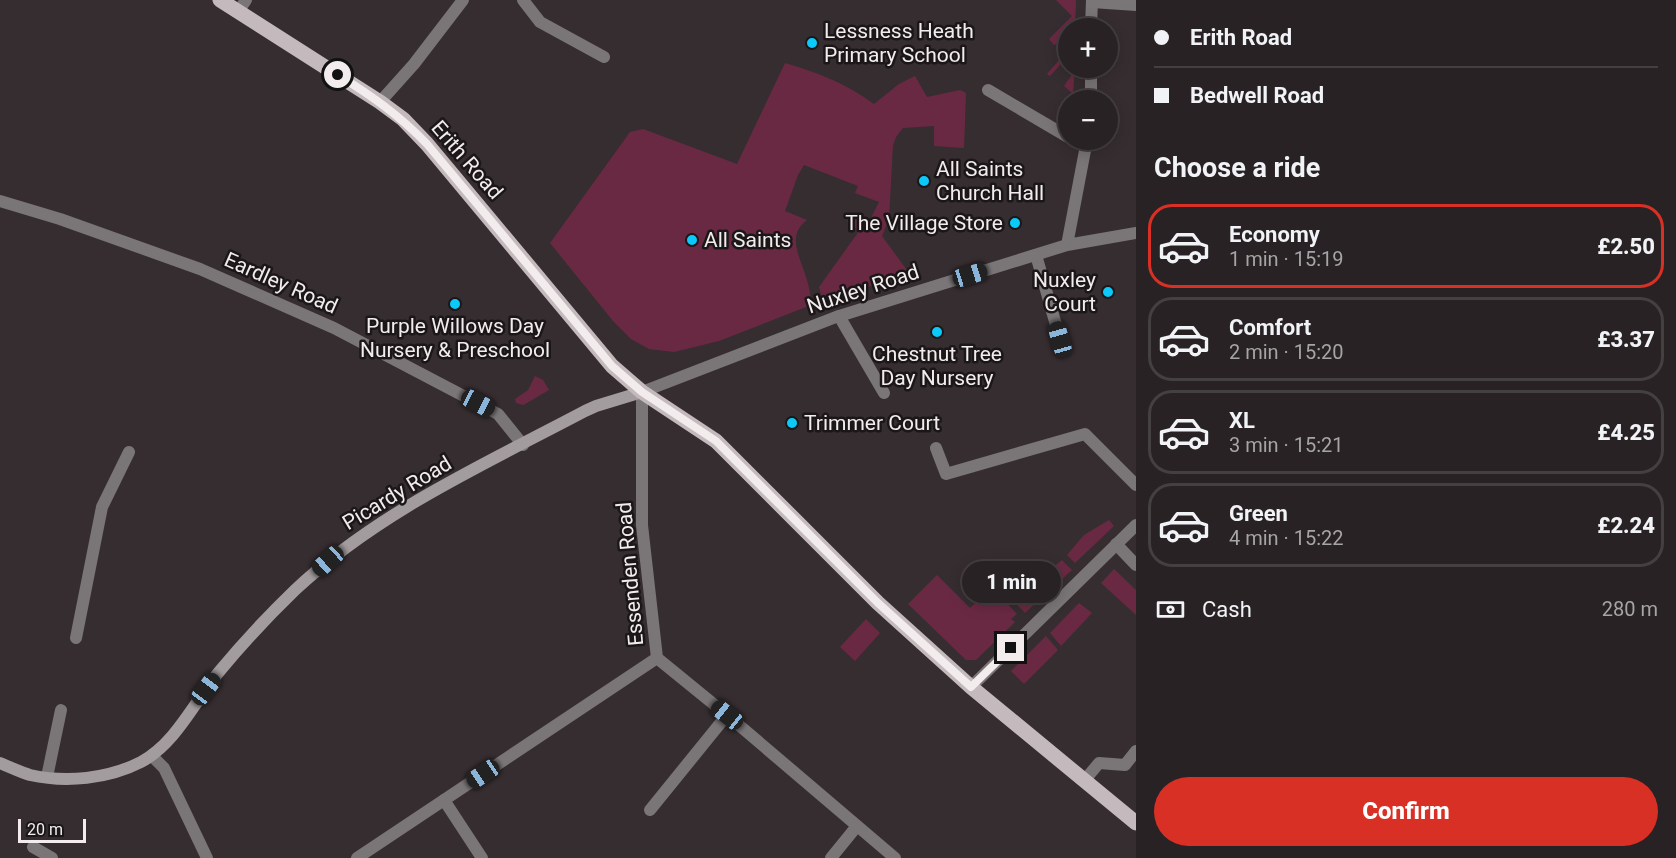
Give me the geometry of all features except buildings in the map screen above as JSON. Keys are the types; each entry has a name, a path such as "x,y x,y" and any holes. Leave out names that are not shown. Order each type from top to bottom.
{"main road":[{"name":"Erith Road","path":"220,0 242,6 403,119 427,144 612,366 642,392 716,441 878,603 971,687 1136,823"},
{"name":"Picardy Road","path":"0,763 28,774 65,780 125,769 152,756 172,735 218,674 255,632 328,561 362,535 407,507 522,444 597,406 642,392"}],"street":[{"path":"380,102 414,64 463,0"},
{"path":"522,0 540,22 604,57"},
{"path":"1091,18 1092,1 1136,5"},
{"path":"988,90 1058,131"},
{"path":"1067,245 1086,150"},
{"name":"Eardley Road","path":"0,201 60,219 200,269 334,328 498,414 522,444"},
{"name":"Nuxley Road","path":"642,392 839,316 1067,245 1136,233"},
{"path":"1036,255 1060,339"},
{"path":"839,316 884,393"},
{"name":"Essenden Road","path":"642,392 642,525 657,658 895,858"},
{"path":"936,448 946,474 1085,434 1136,484"},
{"path":"76,638 102,507 129,452"},
{"path":"971,687 1136,525"},
{"path":"1116,544 1136,565"},
{"path":"357,858 657,658"},
{"path":"47,777 61,710"},
{"path":"650,810 727,715"},
{"path":"1084,781 1099,763 1125,765 1136,751"},
{"path":"152,756 164,768 207,858"},
{"path":"444,800 482,858"},
{"path":"831,858 857,826"},
{"path":"33,847 52,858"}],"shaded area":[{"path":"1056,0 1076,0 1075,18 1070,18 1072,16"},
{"path":"1058,30 1058,43 1054,45 1049,39"},
{"path":"1058,61 1058,67 1050,76 1047,74"},
{"path":"785,63 831,79 874,104 899,84 915,76 927,97 960,90 966,93 964,148 934,146 934,126 903,128 893,145 889,219 882,236 909,273 823,302 819,287 857,234 858,230 847,221 854,215 870,220 879,202 855,193 858,186 804,165 785,211 807,220 797,232 796,247 809,287 811,305 719,341 674,352 649,349 631,339 613,321 550,243 630,132 643,129 737,164"},
{"path":"1070,78 1074,78 1073,90 1068,90 1064,86"},
{"path":"535,376 543,380 549,390 523,405 516,403 515,399 528,390"},
{"path":"1109,520 1114,526 1075,563 1067,555 1084,535"},
{"path":"1062,560 1072,570 1025,613 996,583 1000,579 1007,586 1028,566 1040,578"},
{"path":"1114,569 1136,590 1136,615 1101,583"},
{"path":"937,575 970,608 992,587 1017,614 1011,619 1015,622 976,660 966,660 908,604"},
{"path":"1079,603 1092,613 1061,646 1050,633"},
{"path":"866,619 880,633 855,661 840,647"},
{"path":"1046,636 1058,650 1024,684 1011,671"}],"place":[{"name":"Lessness Heath Primary School","path":"812,43"},
{"name":"All Saints Church Hall","path":"924,181"},
{"name":"The Village Store","path":"1015,223"},
{"name":"All Saints","path":"692,240"},
{"name":"Nuxley Court","path":"1108,292"},
{"name":"Purple Willows Day Nursery & Preschool","path":"455,304"},
{"name":"Chestnut Tree Day Nursery","path":"937,332"},
{"name":"Trimmer Court","path":"792,423"}],"route":[{"path":"338,75 403,119 427,144 612,366 642,392 716,441 878,603 971,687 1011,648"}]}
